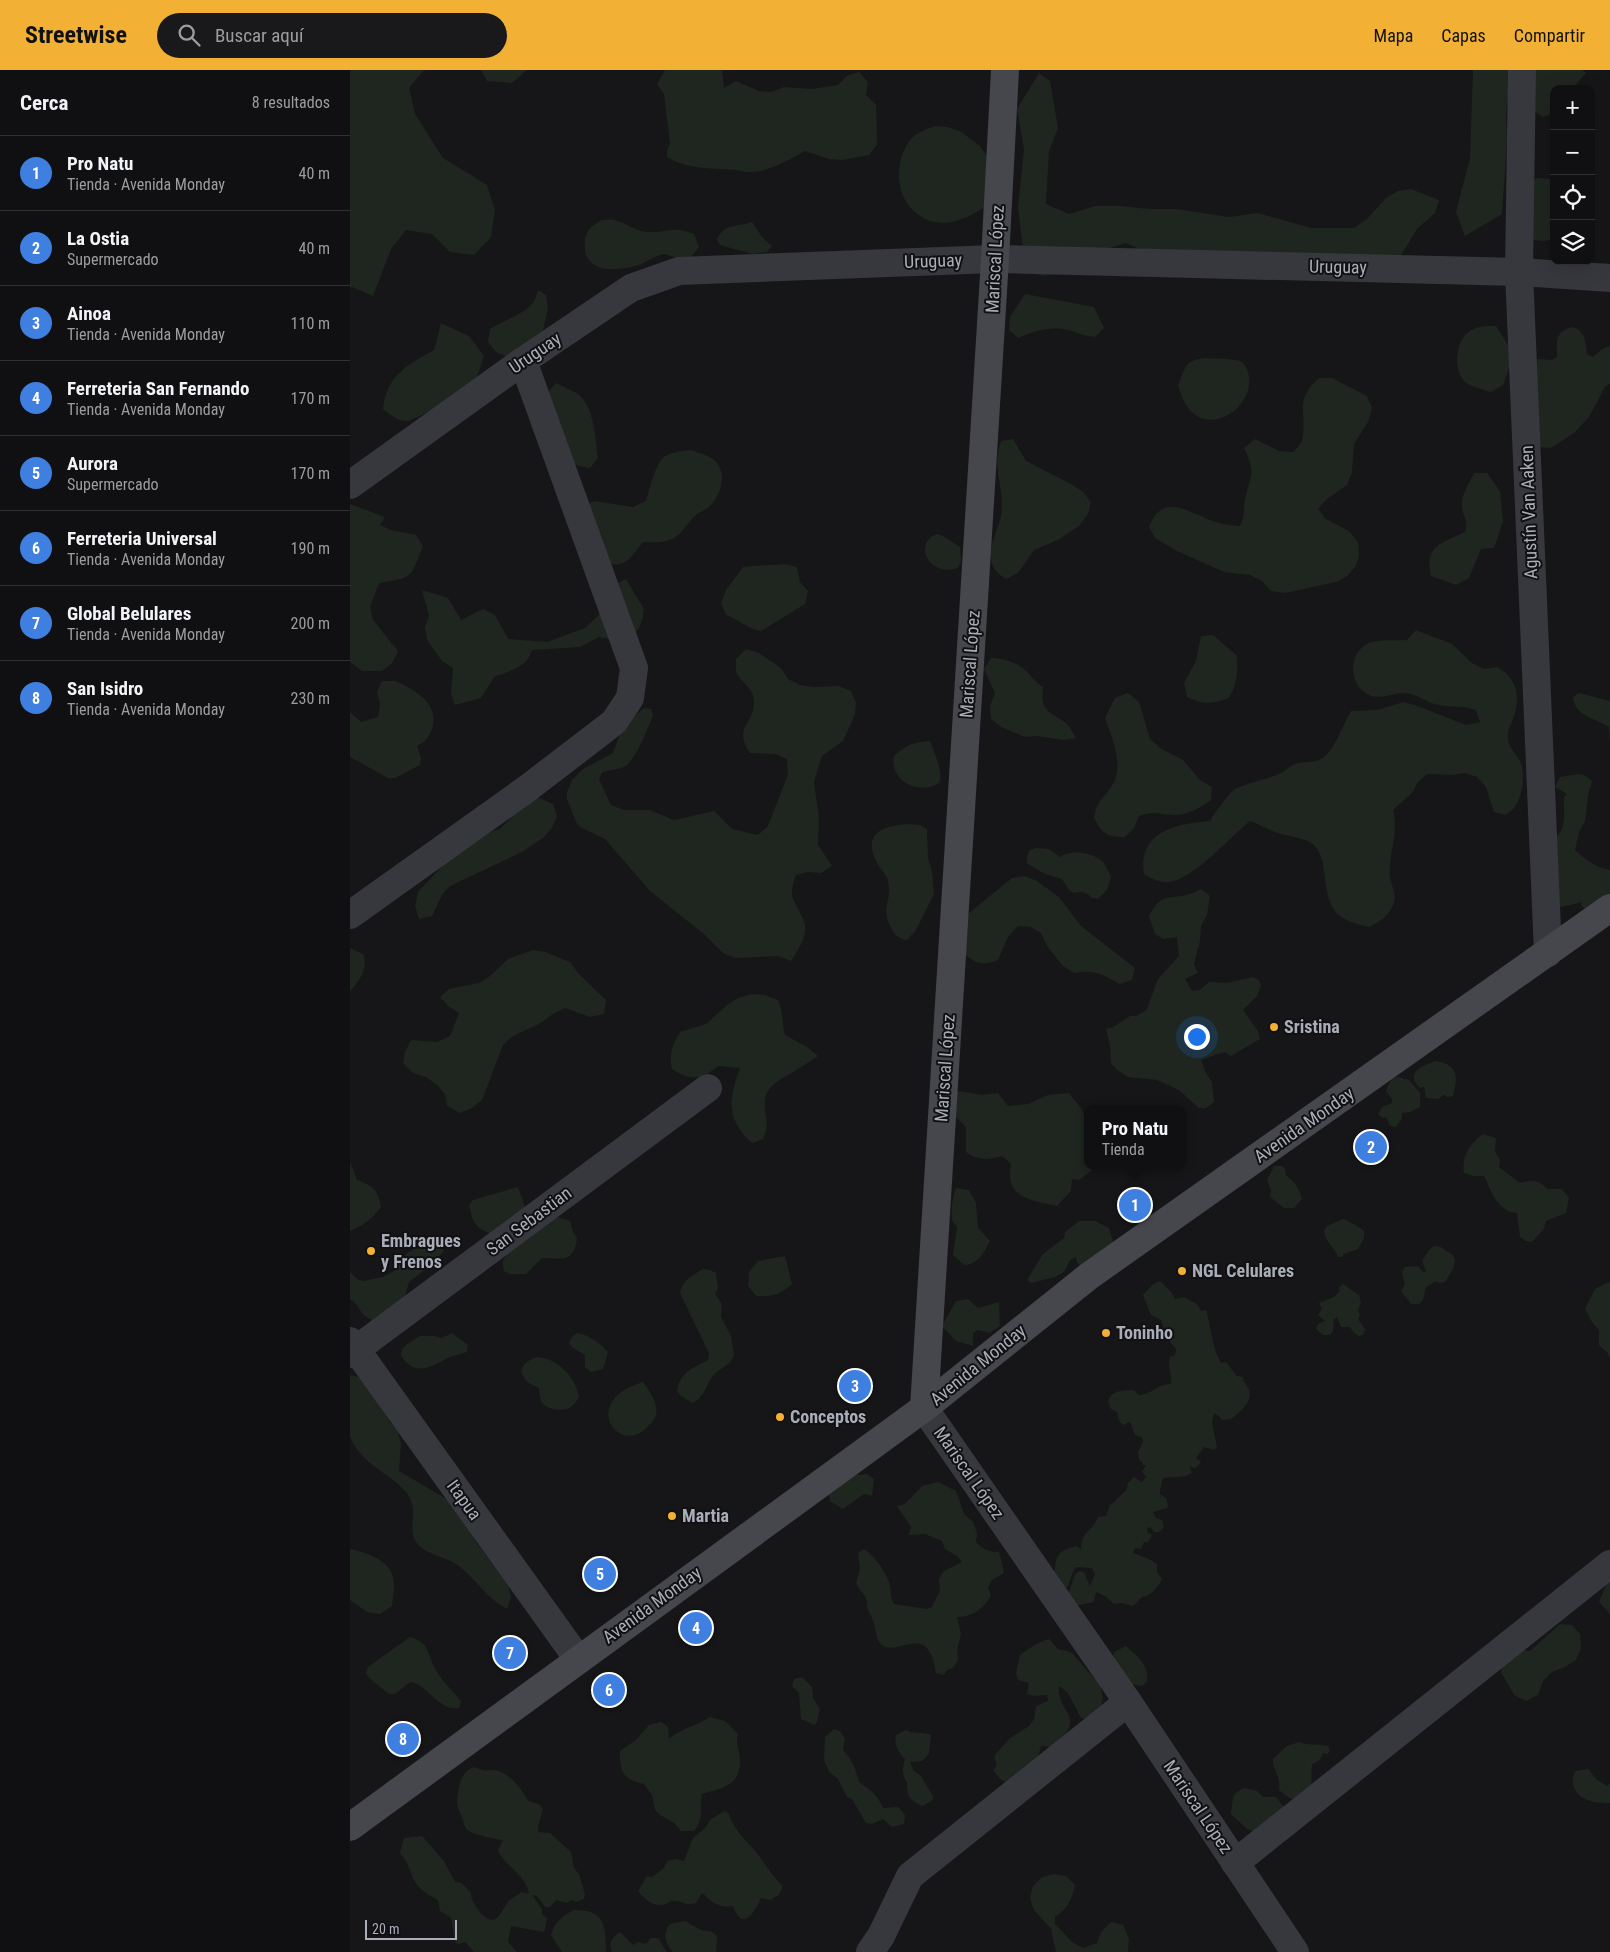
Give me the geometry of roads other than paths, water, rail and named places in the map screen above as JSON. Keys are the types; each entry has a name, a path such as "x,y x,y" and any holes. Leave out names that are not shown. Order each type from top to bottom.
{"main road":[{"name":"Mariscal López","path":"924,1408 995,258 1004,70"},
{"name":"Avenida Monday","path":"350,1827 924,1408 1089,1276 1610,908"}],"street":[{"name":"Agustín Van Aaken","path":"1522,70 1519,272 1548,953"},
{"name":"Uruguay","path":"350,485 523,361 631,288 679,271 995,258 1519,272 1610,278"},
{"path":"350,915 528,788 614,722 630,698 634,668 523,361"},
{"name":"San Sebastian","path":"352,1348 708,1088"},
{"name":"Itapua","path":"352,1348 578,1659"},
{"name":"Mariscal López","path":"924,1408 1128,1702 1295,1952"},
{"path":"1235,1862 1610,1564"},
{"path":"870,1952 881,1936 910,1876 1128,1702"}],"place":[{"name":"Sristina","path":"1274,1027"},
{"name":"La Ostia","path":"1371,1147"},
{"name":"Pro Natu","path":"1135,1205"},
{"name":"Embragues y Frenos","path":"371,1251"},
{"name":"NGL Celulares","path":"1182,1271"},
{"name":"Toninho","path":"1106,1333"},
{"name":"Ainoa","path":"855,1386"},
{"name":"Conceptos","path":"780,1417"},
{"name":"Martia","path":"672,1516"},
{"name":"Aurora","path":"600,1574"},
{"name":"Ferreteria San Fernando","path":"696,1628"},
{"name":"Global Belulares","path":"510,1653"},
{"name":"Ferreteria Universal","path":"609,1690"},
{"name":"San Isidro","path":"403,1739"}]}
